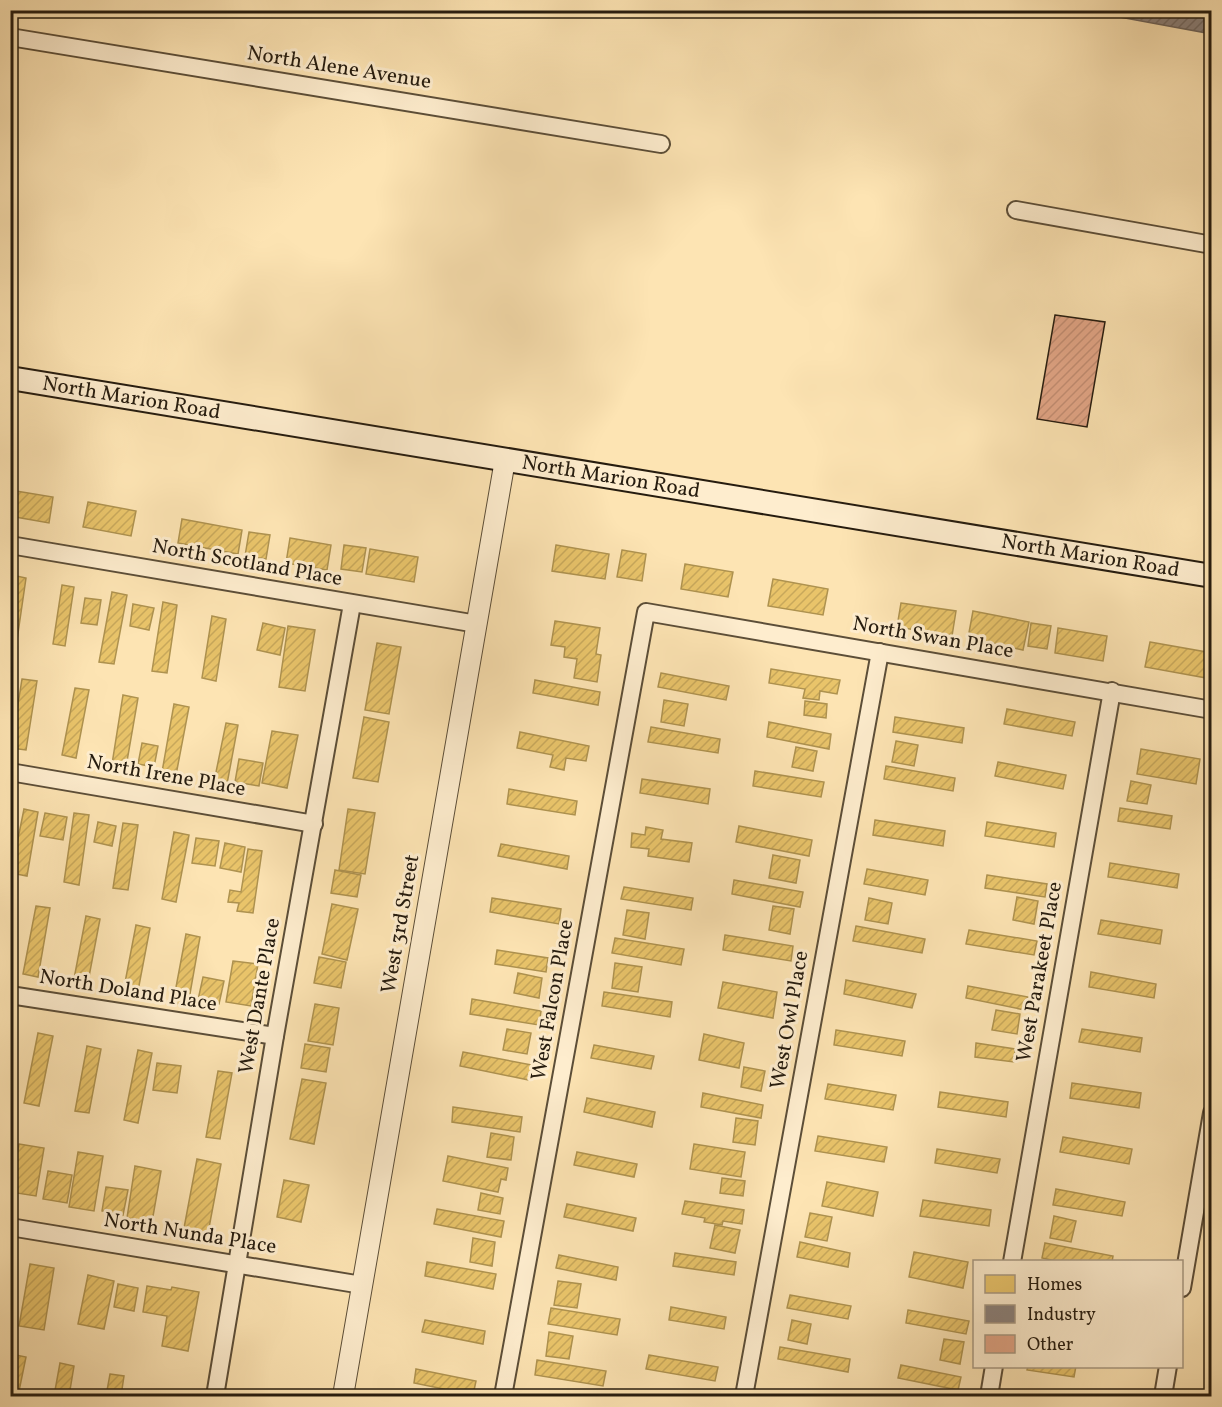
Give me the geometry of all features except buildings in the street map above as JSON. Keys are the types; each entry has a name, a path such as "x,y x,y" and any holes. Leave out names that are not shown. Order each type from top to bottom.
{"main road":[{"name":"North Marion Road","path":"10,378 1212,576"}],"street":[{"name":"North Alene Avenue","path":"10,37 661,144"},
{"path":"1016,210 1212,245"},
{"name":"West 3rd Street","path":"343,1396 506,460"},
{"name":"North Scotland Place","path":"10,545 477,624"},
{"name":"West Dante Place","path":"215,1396 275,1036 352,604"},
{"name":"North Swan Place","path":"646,612 1113,691 1212,710"},
{"name":"West Falcon Place","path":"503,1396 646,612"},
{"name":"West Owl Place","path":"744,1396 880,652"},
{"name":"West Parakeet Place","path":"1012,1260 1113,691"},
{"name":"North Irene Place","path":"10,772 314,824"},
{"name":"North Doland Place","path":"10,995 275,1036"},
{"path":"1183,1282 1212,1113"},
{"name":"North Nunda Place","path":"10,1227 362,1286"},
{"path":"989,1396 994,1368"},
{"path":"1163,1396 1168,1368"}]}
